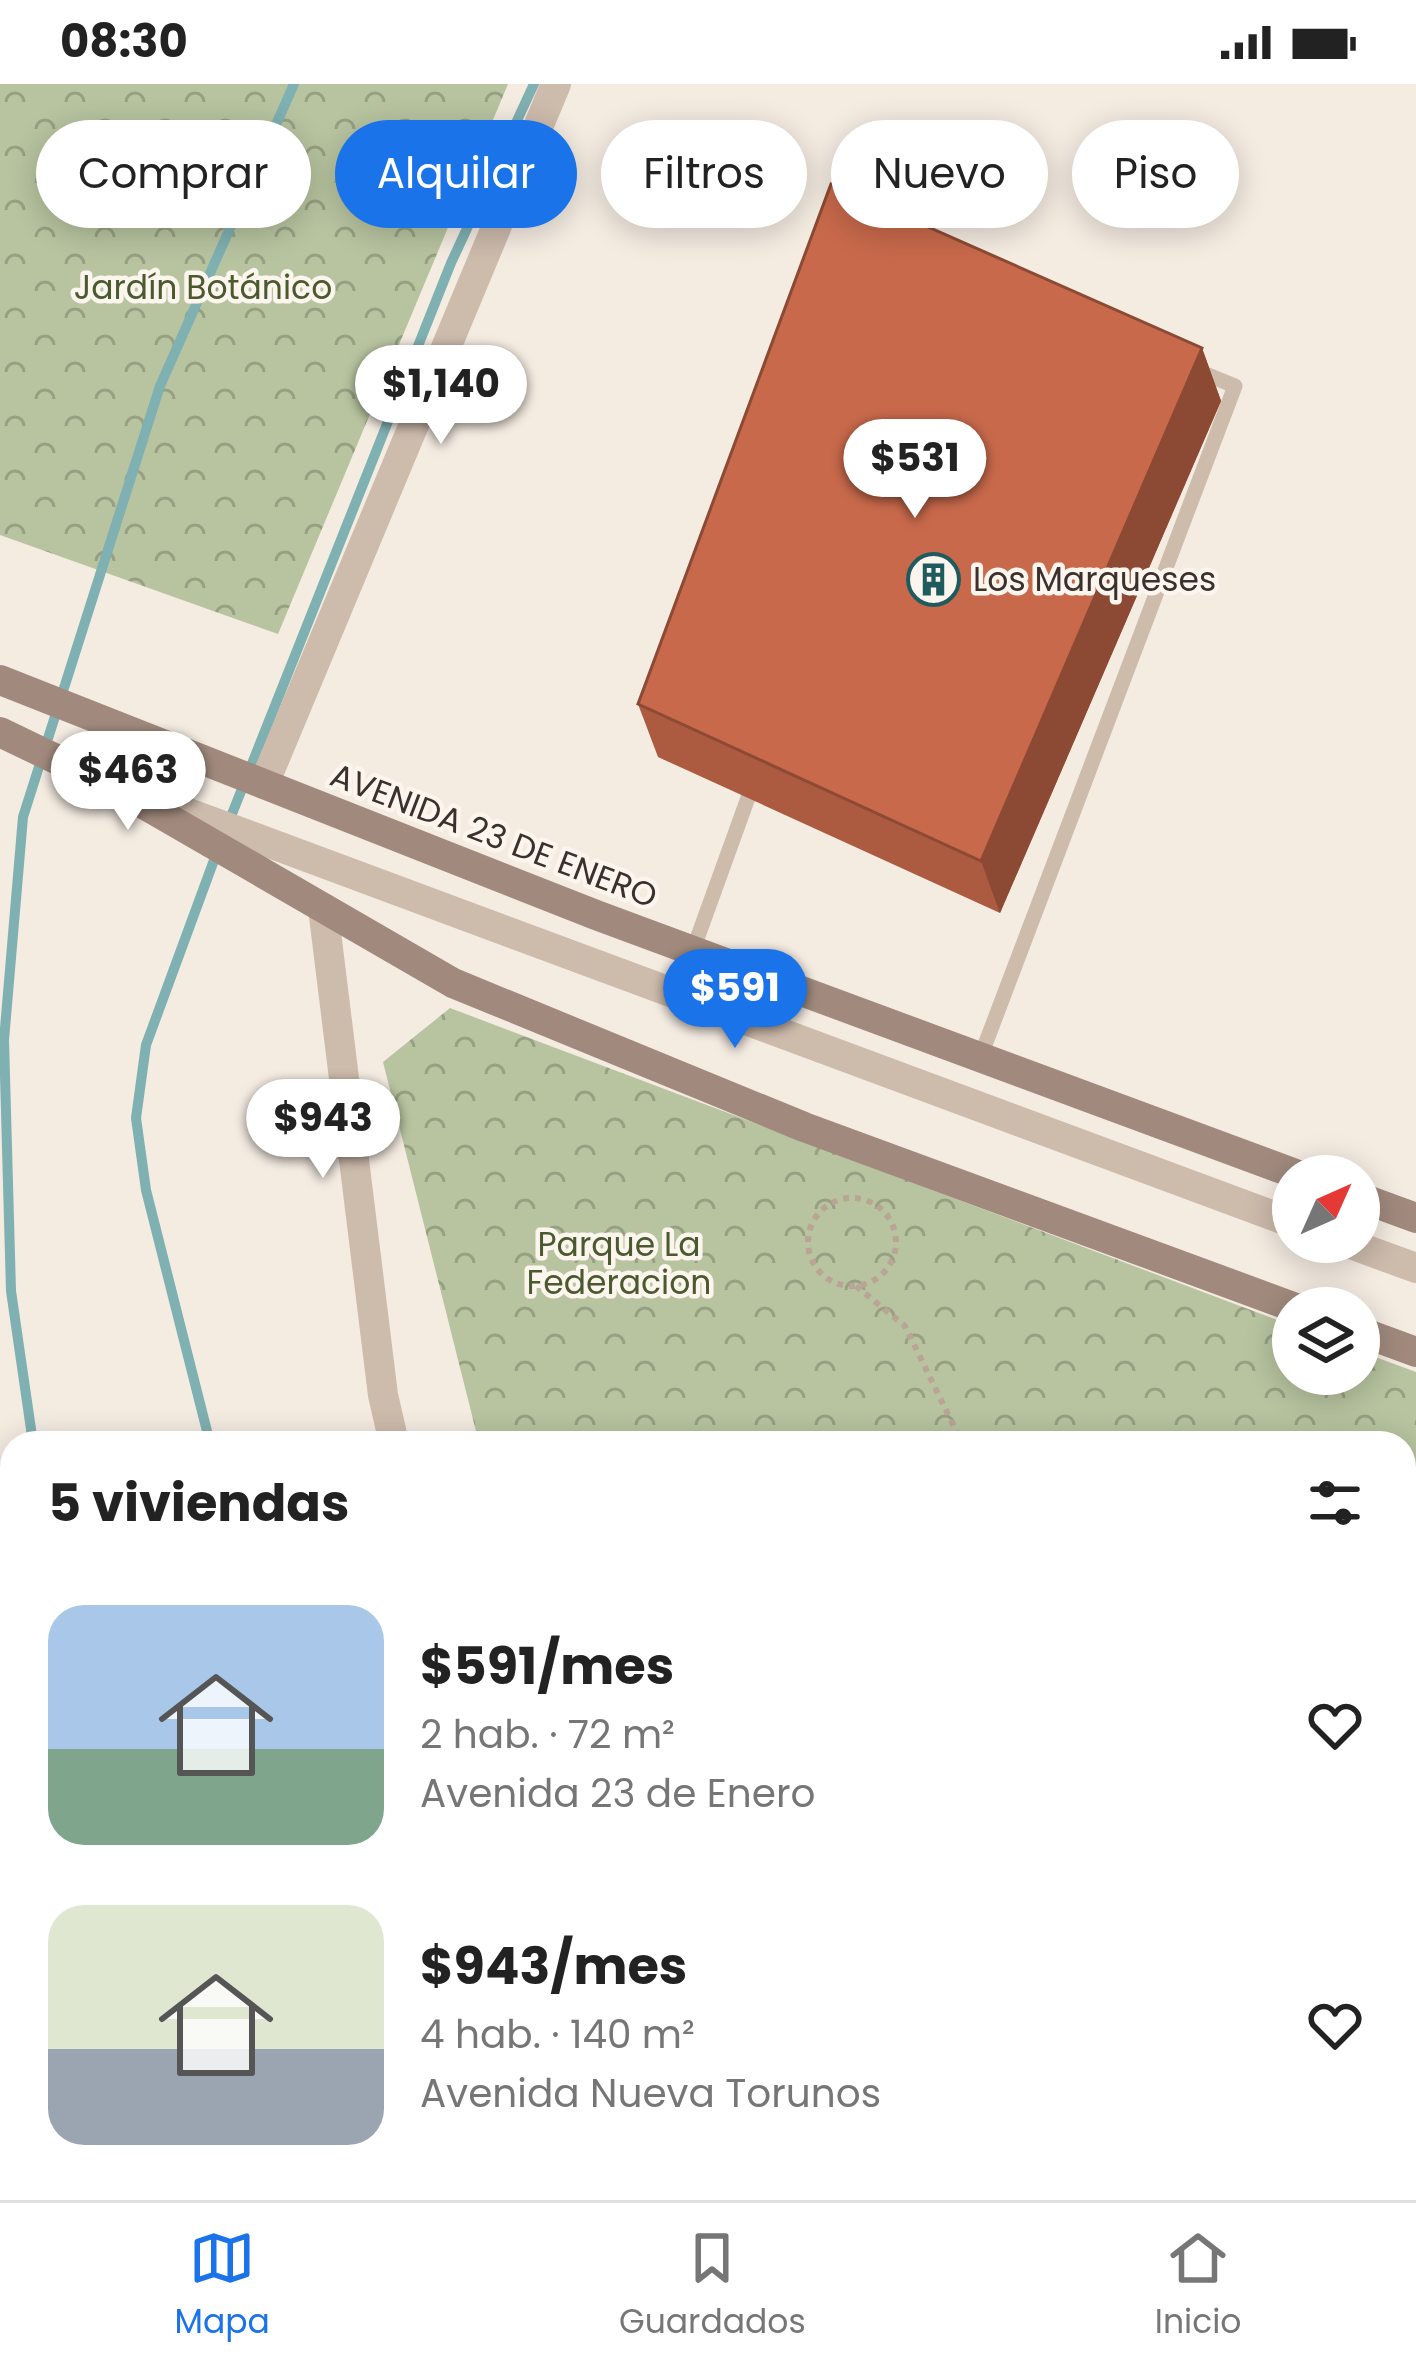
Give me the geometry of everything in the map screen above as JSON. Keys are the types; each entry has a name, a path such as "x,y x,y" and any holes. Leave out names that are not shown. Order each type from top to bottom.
{"main road":[{"name":"AVENIDA 23 DE ENERO","path":"0,680 693,950 1272,1165"},
{"path":"0,732 185,820 453,983 804,1127 1272,1299"},
{"path":"1380,1205 1416,1218"},
{"path":"1380,1339 1416,1352"}],"street":[{"path":"264,784 556,84"},
{"path":"185,820 1272,1215"},
{"path":"323,908 391,1431"},
{"path":"1380,1255 1416,1268"}],"lane":[{"path":"980,1058 1235,386 1170,359"},
{"path":"693,950 760,766"}],"path":[{"path":"856,1286 883,1274 892,1262 896,1236 881,1209 853,1198 827,1206 816,1216 808,1246 812,1260 830,1281 856,1286 905,1326 956,1431"}],"green space":[{"name":"Jardín Botánico","path":"0,84 508,84 493,120 335,120 335,228 448,228 278,634 0,535"},
{"name":"Parque La Federacion","path":"450,1008 1272,1318 1272,1395 1380,1395 1380,1359 1416,1372 1416,1431 476,1431 383,1062"}],"building":[{"name":"Los Marqueses","path":"831,184 831,228 931,228 1202,348 981,861 638,704"}],"waterway":[{"path":"31,1431 11,1291 4,1040 23,817 160,386 294,84"},
{"path":"228,824 451,263 534,84"},
{"path":"207,1431 146,1190 136,1118 146,1045 217,852"}],"place":[{"name":"Los Marqueses","path":"934,579"}]}
